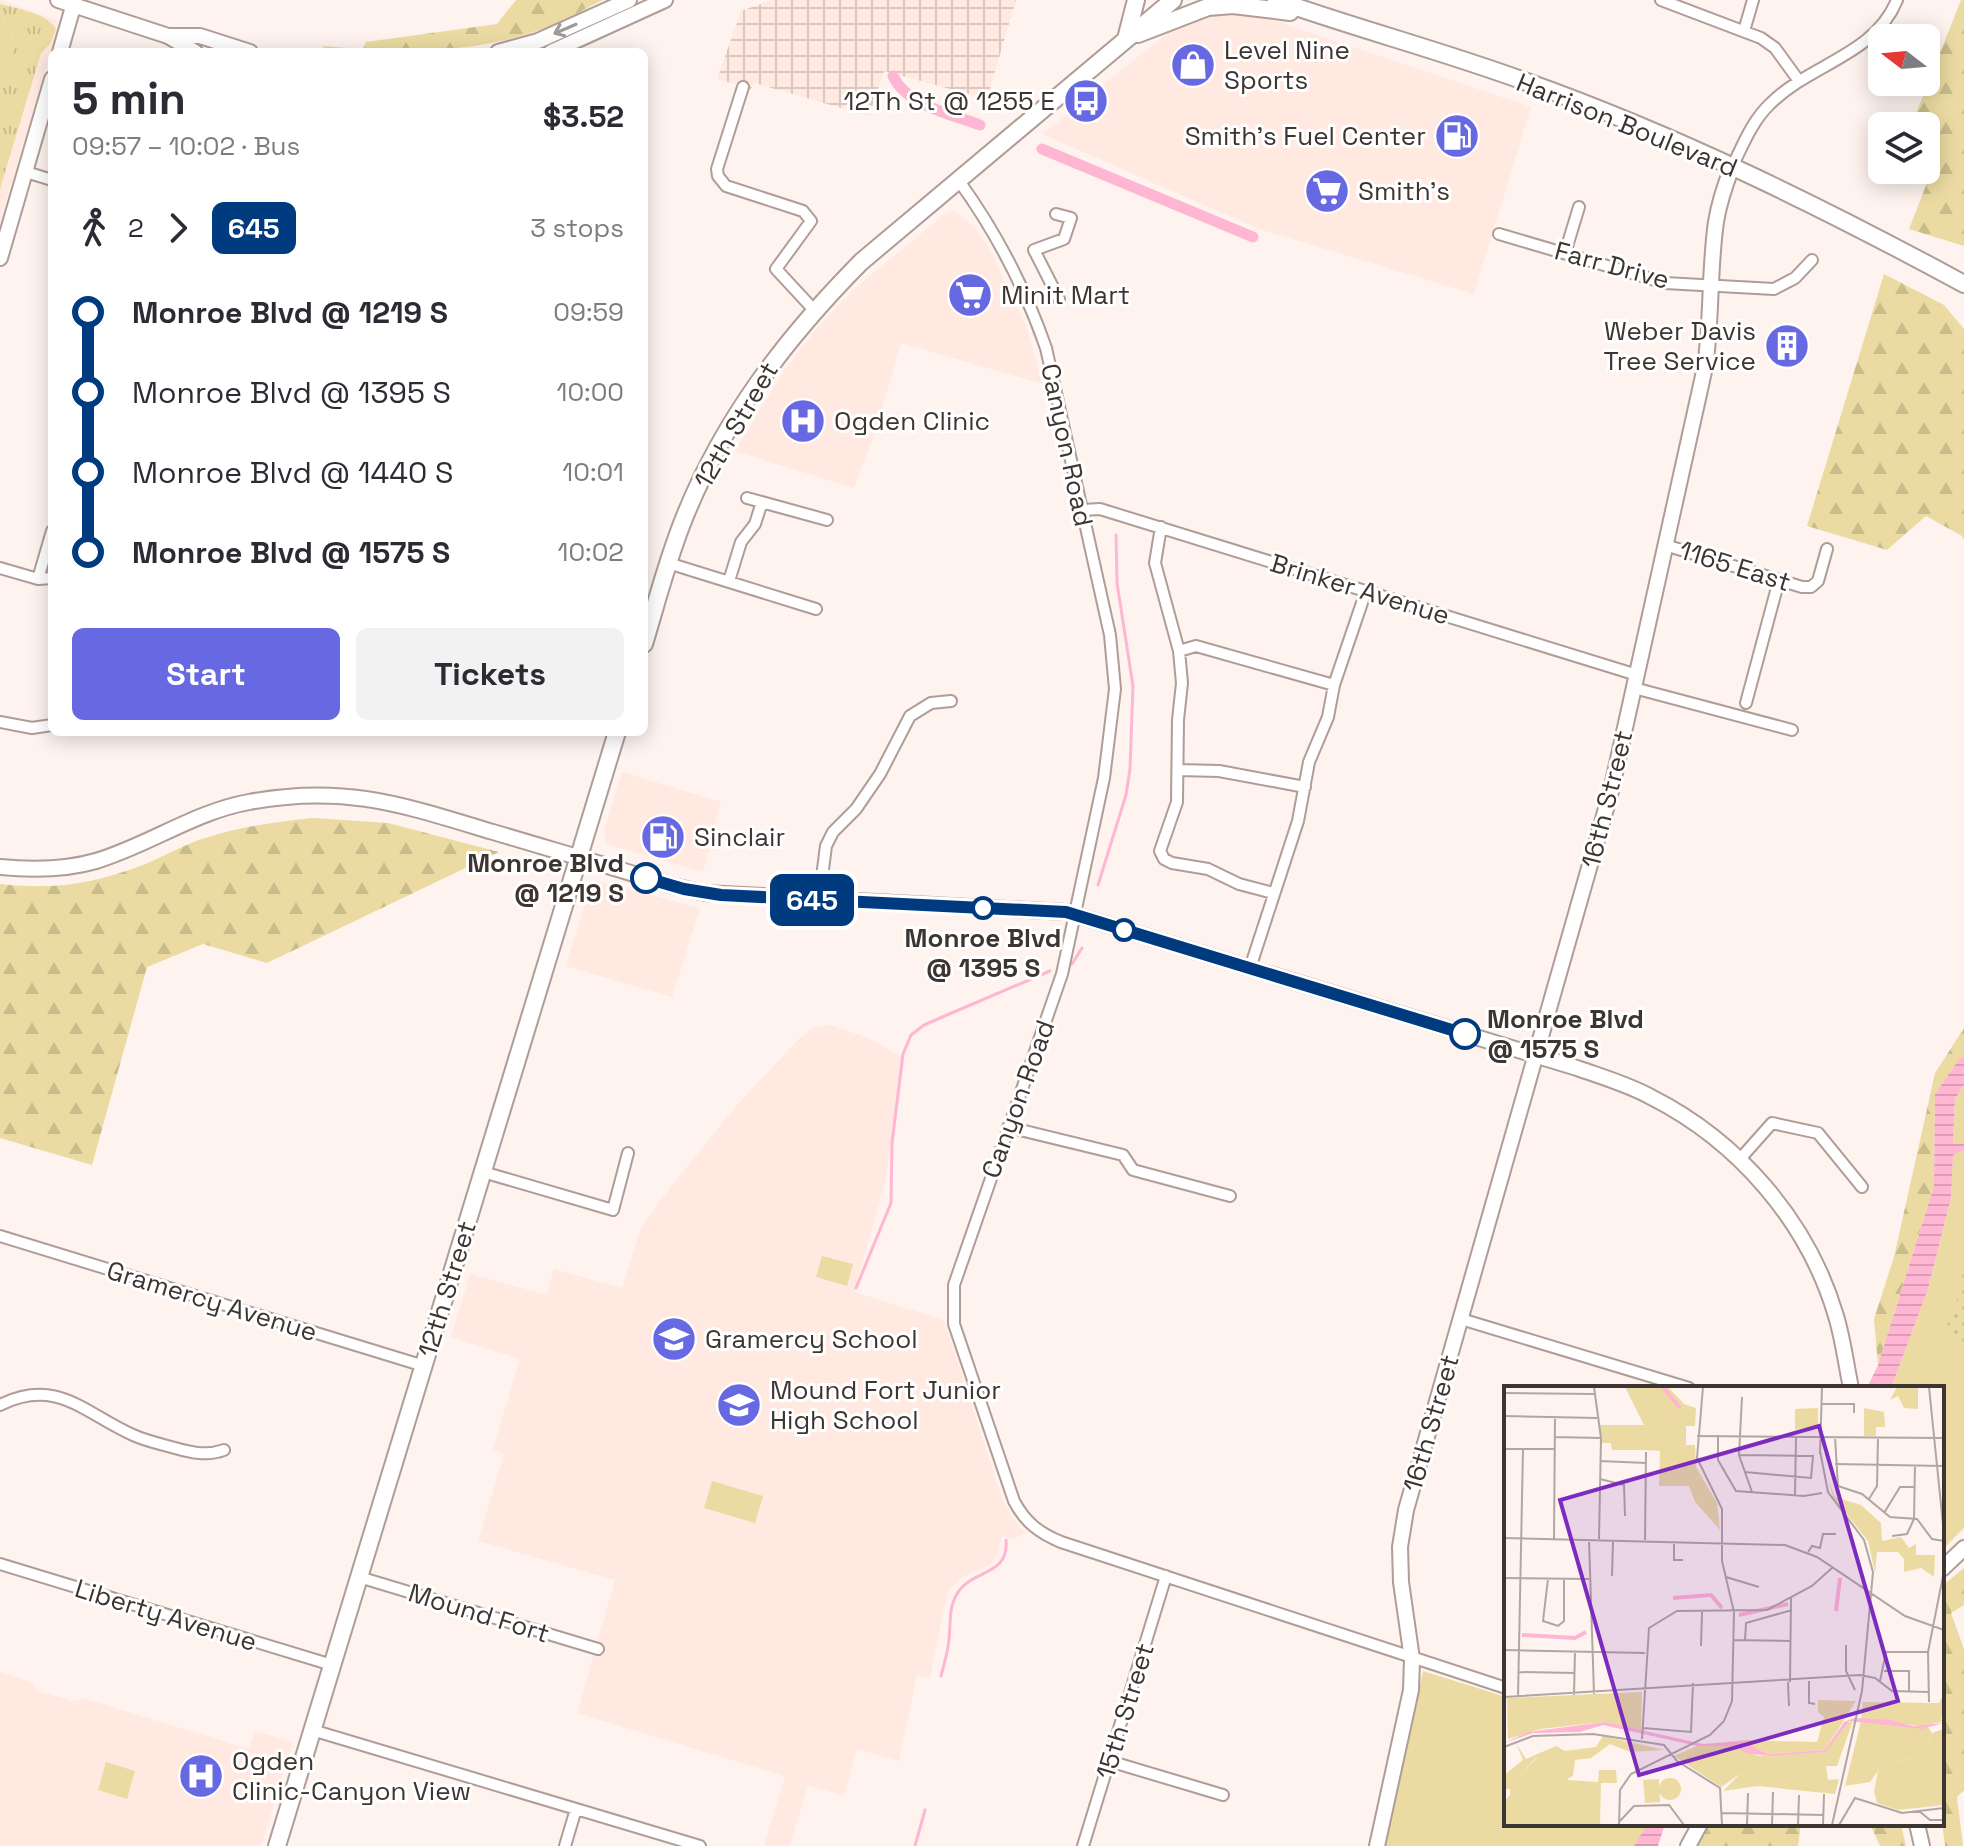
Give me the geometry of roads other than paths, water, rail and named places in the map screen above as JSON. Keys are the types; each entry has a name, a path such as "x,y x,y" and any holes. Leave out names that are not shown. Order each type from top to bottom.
{"main road":[{"path":"58,0 168,36 188,48"},
{"path":"513,48 538,41 629,0"},
{"path":"560,48 665,0"},
{"path":"1126,39 1136,0"},
{"path":"959,181 1173,0"},
{"name":"Harrison Boulevard","path":"1276,0 1523,80 1732,167 1843,219 1964,284"},
{"path":"1303,0 1317,15"},
{"path":"61,48 74,3"},
{"path":"1126,39 1208,7 1233,5 1317,15"},
{"path":"168,36 200,36 238,48"},
{"path":"0,258 48,93"},
{"name":"16th Street","path":"1412,1659 1401,1582 1400,1547 1406,1510 1611,791 1705,367 1716,225 1720,201 1732,167"},
{"name":"12th Street","path":"648,630 686,514 748,396 777,354 861,262 959,181"},
{"name":"12th Street","path":"277,1846 616,736"},
{"path":"0,867 45,869 87,863 119,853 187,822 232,806 320,795 363,797 395,803 695,891 819,900 1022,908 1076,915 1625,1085 1704,1129 1740,1159 1777,1201 1812,1257 1836,1316 1850,1386"},
{"path":"1944,1567 1964,1548"},
{"path":"1377,1846 1411,1690 1412,1659"},
{"path":"1688,1846 1699,1826"},
{"path":"1917,1826 1922,1846"}],"street":[{"path":"1661,0 1761,38 1775,48 1799,81"},
{"path":"1744,31 1753,0"},
{"name":"16th Street","path":"1732,167 1758,118 1770,103 1799,81 1872,38 1889,20 1897,0"},
{"path":"743,87 717,169 718,176 726,186 803,211 811,221 776,269 814,310"},
{"path":"26,172 48,179"},
{"name":"Canyon Road","path":"959,181 988,221 1033,311 1046,348 1110,635 1115,689 1104,778 1076,915 1049,1015 960,1265 953,1299 954,1324 1014,1501 1020,1513 1036,1530 1061,1542 1412,1659"},
{"path":"1565,253 1579,207"},
{"path":"1056,214 1071,218 1064,239 1034,250 1059,299"},
{"name":"Farr Drive","path":"1499,234 1665,283 1712,287 1774,289 1795,278 1812,260"},
{"path":"747,498 827,520"},
{"path":"729,581 741,542 755,524 762,502"},
{"name":"Brinker Avenue","path":"1082,510 1100,509 1161,527 1792,730"},
{"path":"1161,527 1155,563 1179,651 1182,683 1178,720 1177,802 1160,851 1164,859 1172,863 1208,869 1239,884 1273,893"},
{"path":"38,579 48,545"},
{"name":"1165 East","path":"1665,545 1802,587 1815,585 1827,549"},
{"path":"668,563 816,609"},
{"path":"0,568 38,579 48,578"},
{"path":"1746,703 1779,580"},
{"path":"1250,968 1298,821 1309,762 1328,717 1334,685 1366,591"},
{"path":"1179,651 1196,646 1334,685"},
{"path":"819,900 826,846 833,832 864,798 910,716 931,703 951,701"},
{"path":"0,722 32,728 48,726"},
{"path":"1178,770 1219,771 1305,787"},
{"path":"1740,1159 1772,1123 1794,1127 1818,1133 1862,1187"},
{"path":"1008,1127 1123,1155 1133,1170 1230,1196"},
{"path":"483,1172 613,1210 628,1153"},
{"name":"Gramercy Avenue","path":"0,1236 424,1366"},
{"path":"1461,1319 1682,1386"},
{"path":"0,1405 21,1395 53,1395 71,1401 133,1435 156,1443 203,1454 224,1450"},
{"name":"Liberty Avenue","path":"0,1564 332,1665"},
{"name":"15th Street","path":"1083,1846 1166,1576"},
{"name":"Mound Fort","path":"359,1577 598,1649"},
{"path":"1412,1659 1504,1687"},
{"path":"312,1730 700,1846"},
{"path":"1109,1761 1223,1795"},
{"path":"565,1846 576,1809"}],"waterway":[{"path":"893,76 919,102 980,125"},
{"path":"1042,149 1253,237"},
{"path":"1098,885 1126,795 1130,769 1133,686 1117,583 1116,535"},
{"path":"1072,964 1082,948"},
{"path":"856,1288 891,1203 892,1143 903,1054 911,1035 924,1025 1050,971"},
{"path":"941,1676 955,1597 965,1584 1002,1560 1006,1540"},
{"path":"915,1846 925,1810"}],"place":[{"name":"Level Nine Sports","path":"1193,65"},
{"name":"12Th St @ 1255 E","path":"1086,101"},
{"name":"Smith's Fuel Center","path":"1457,136"},
{"name":"Smith's","path":"1327,191"},
{"name":"Minit Mart","path":"970,295"},
{"name":"Weber Davis Tree Service","path":"1787,346"},
{"name":"Ogden Clinic","path":"803,421"},
{"name":"Sinclair","path":"663,837"},
{"name":"Monroe Blvd @ 1219 S","path":"646,878"},
{"name":"Monroe Blvd @ 1395 S","path":"983,908"},
{"name":"Monroe Blvd @ 1575 S","path":"1465,1034"},
{"name":"Gramercy School","path":"674,1339"},
{"name":"Mound Fort Junior High School","path":"739,1405"},
{"name":"Ogden Clinic-Canyon View","path":"201,1776"}]}
